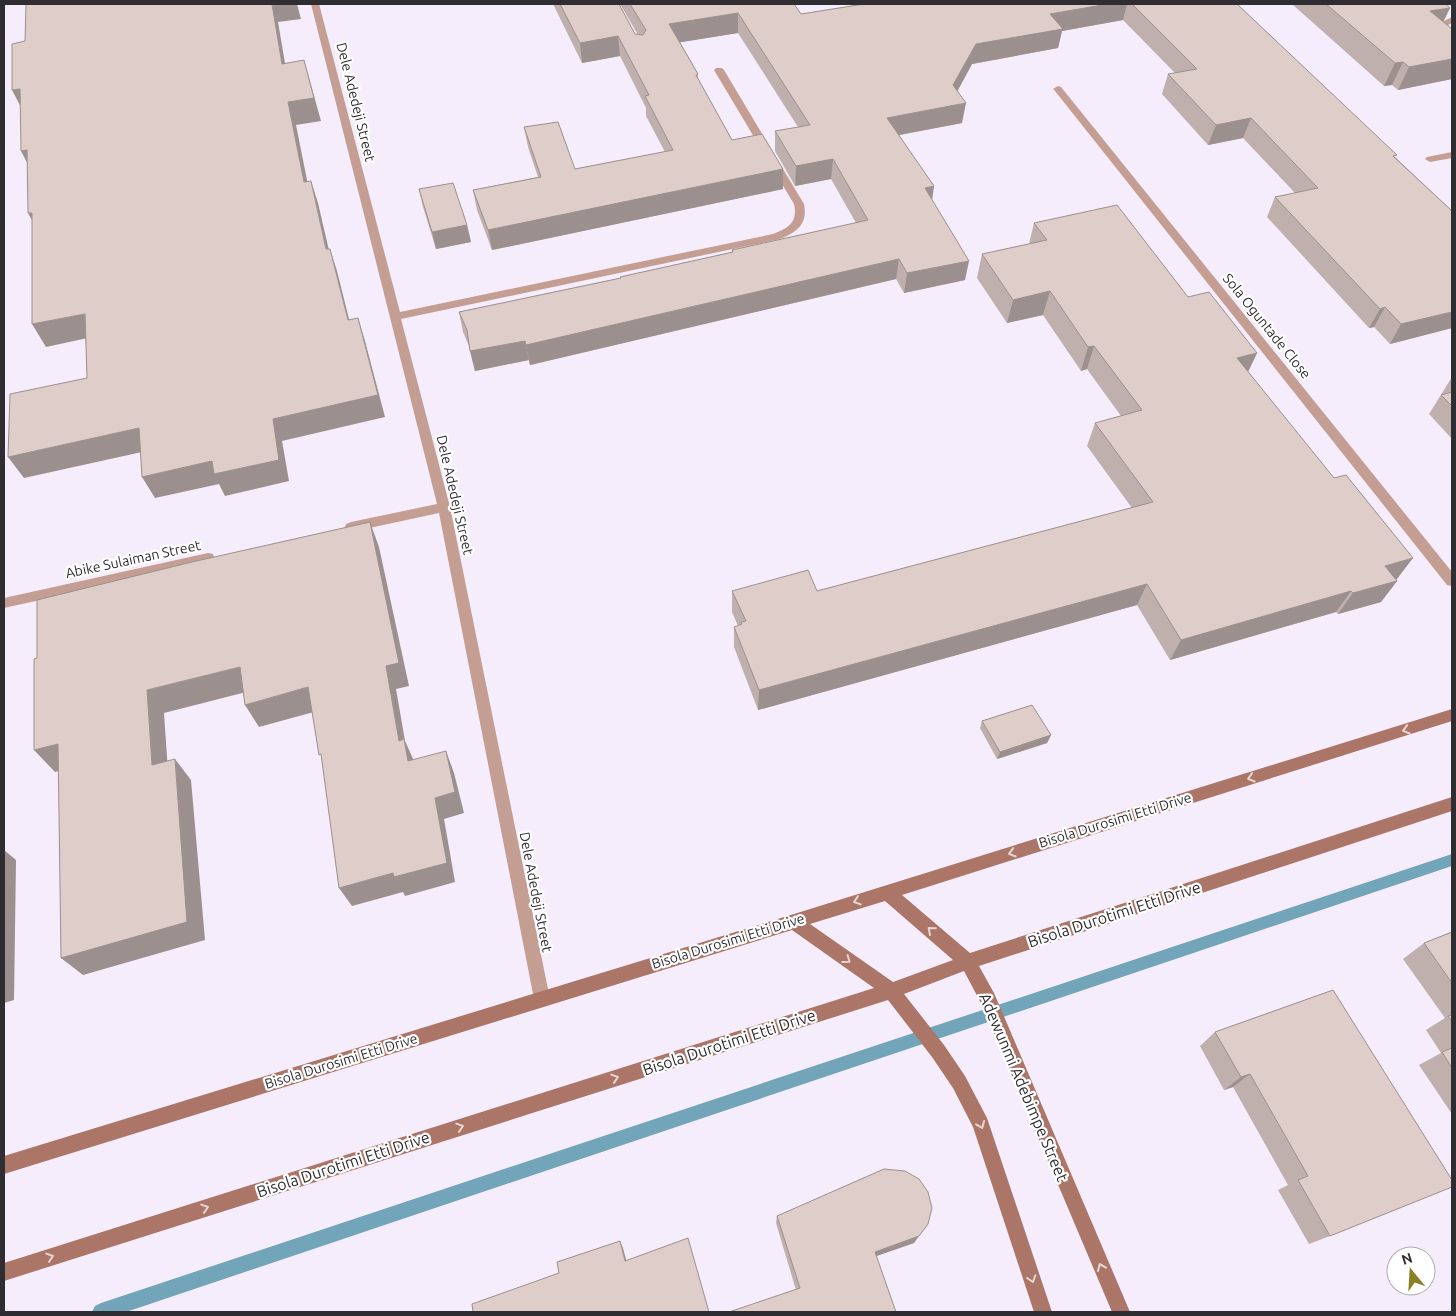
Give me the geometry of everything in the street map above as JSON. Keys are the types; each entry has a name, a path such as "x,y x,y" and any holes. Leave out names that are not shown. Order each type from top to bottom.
{"main road":[{"name":"Bisola Durosimi Etti Drive","path":"4,1165 794,922 1452,715"},
{"name":"Bisola Durotimi Etti Drive","path":"4,1272 891,991 968,962 1452,804"},
{"name":"Adewunmi Adebimpe Street","path":"887,892 968,962 988,999 1002,1031 1120,1312"},
{"path":"794,922 891,991 938,1051 959,1082 981,1124 1043,1312"}],"street":[{"name":"Dele Adedeji Street","path":"315,4 444,507 542,999"},
{"path":"1452,20 1442,24 1452,35"},
{"path":"395,317 776,237 790,231 799,223 802,213 800,204 719,70"},
{"name":"Sola Oguntade Close","path":"1058,89 1452,581"},
{"path":"1430,159 1452,155"},
{"path":"338,530 444,507"},
{"name":"Abike Sulaiman Street","path":"4,603 224,555"}],"building":[{"path":"26,4 272,4 282,64 304,60 314,98 288,102 304,182 311,181 326,249 330,249 348,320 358,318 378,395 273,419 279,460 214,474 212,461 142,477 139,428 8,457 10,394 87,378 85,314 32,324 32,213 28,213 27,150 21,151 20,89 12,90 12,44 25,41"},
{"path":"560,4 619,4 635,34 643,35 646,30 630,4 794,4 801,14 864,4 1108,4 1050,14 1063,29 976,44 953,85 966,103 887,118 934,186 925,188 969,261 907,273 899,259 526,345 525,341 470,351 467,330 459,312 621,278 733,252 732,250 868,220 833,159 796,166 775,131 810,125 738,13 669,24 698,74 696,75 732,140 762,134 783,169 488,230 473,190 541,177 524,127 558,122 575,169 673,150 645,96 649,95 618,36 580,43"},
{"path":"1132,4 1237,4 1397,155 1393,156 1452,211 1452,312 1401,324 1385,307 1380,309 1275,197 1318,188 1251,118 1216,125 1168,74 1197,69"},
{"path":"1326,4 1445,4 1450,8 1430,11 1452,29 1452,59 1409,67 1403,62 1395,63"},
{"path":"453,183 467,225 432,232 419,189"},
{"path":"1117,205 1188,297 1209,292 1257,353 1237,358 1334,478 1346,475 1413,558 1385,566 1397,581 1353,593 1351,591 1181,640 1147,584 759,690 734,627 746,621 732,591 808,570 817,591 1153,502 1095,423 1142,410 1094,346 1088,347 1050,291 1013,300 982,254 1047,240 1034,223"},
{"path":"1452,392 1452,406 1441,395"},
{"path":"370,522 399,663 386,666 399,741 404,739 408,761 446,751 455,792 435,798 447,863 394,877 393,873 339,888 321,754 319,755 308,687 245,705 240,667 147,690 152,765 175,759 187,922 61,958 58,744 34,750 34,659 37,658 37,600 192,562"},
{"path":"1032,705 1051,735 1000,752 982,721"},
{"path":"1452,932 1452,983 1424,943"},
{"path":"1333,990 1452,1180 1452,1187 1330,1236 1298,1180 1308,1176 1250,1074 1241,1077 1215,1032"},
{"path":"1452,1048 1452,1068 1442,1052"},
{"path":"884,1169 905,1171 919,1179 928,1192 932,1208 928,1224 919,1236 875,1252 896,1312 729,1312 800,1288 777,1216"},
{"path":"688,1238 709,1312 473,1312 472,1304 559,1273 557,1262 620,1241 625,1261"}],"waterway":[{"path":"101,1312 1452,860"}]}
